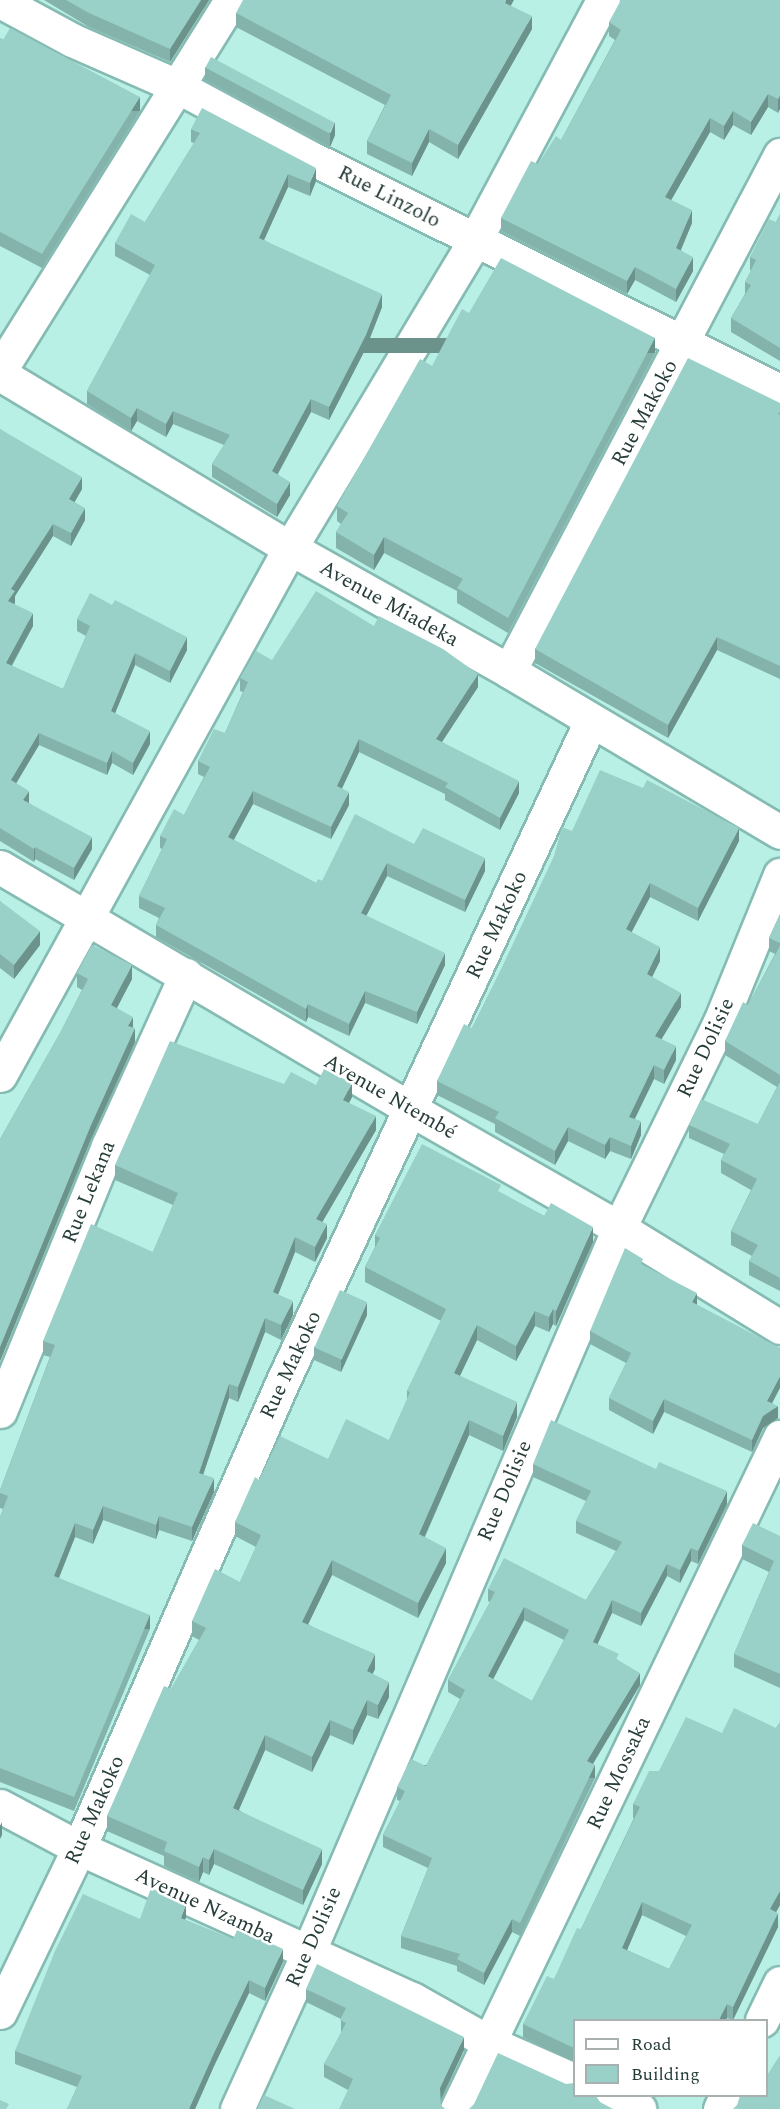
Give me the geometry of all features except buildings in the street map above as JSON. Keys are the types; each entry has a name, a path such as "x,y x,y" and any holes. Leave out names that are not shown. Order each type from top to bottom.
{"street":[{"path":"0,372 231,0"},
{"path":"0,1075 88,919 290,548 475,240 603,0"},
{"name":"Rue Linzolo","path":"0,1 72,40 177,86 475,240 780,391"},
{"name":"Rue Makoko","path":"509,671 780,155"},
{"name":"Avenue Miadeka","path":"0,372 290,548 509,671 590,723 780,832"},
{"name":"Rue Makoko","path":"0,2012 79,1848 282,1383 412,1110 590,723"},
{"name":"Avenue Ntembé","path":"0,867 412,1110 619,1228 780,1327"},
{"name":"Rue Dolisie","path":"237,2109 308,1953 619,1228 720,1022 780,875"},
{"name":"Rue Lekana","path":"0,1412 108,1146 186,975"},
{"name":"Rue Mossaka","path":"457,2109 780,1437"},
{"name":"Avenue Nzamba","path":"0,1806 79,1848 412,1999 490,2043 573,2080"},
{"path":"762,2019 780,1983"},
{"path":"611,2097 639,2109"}]}
